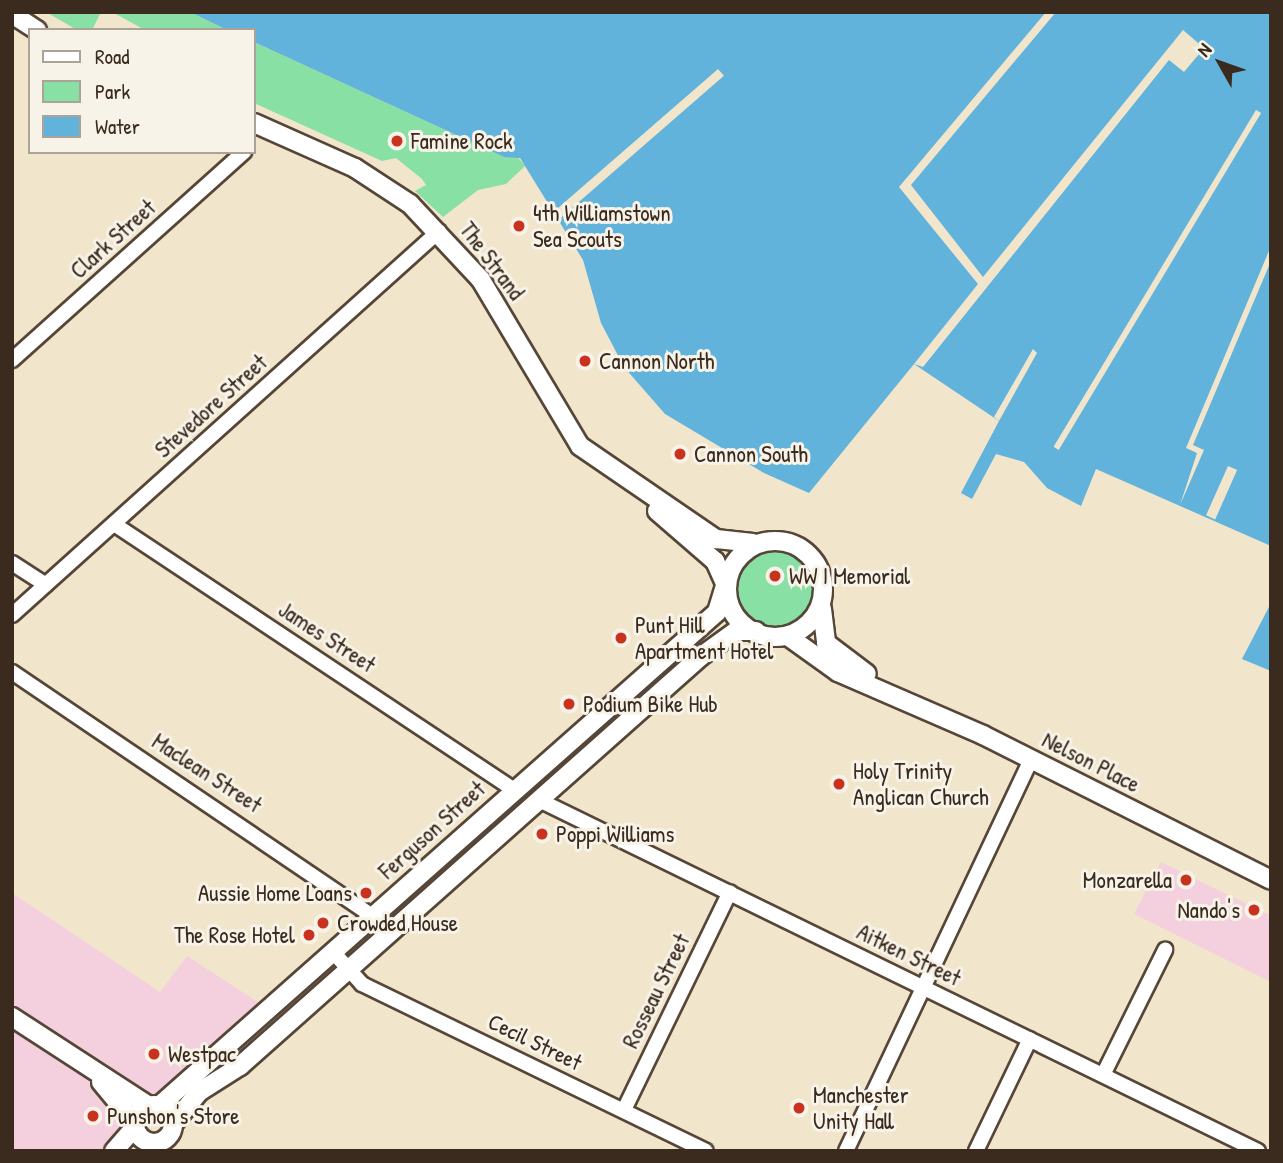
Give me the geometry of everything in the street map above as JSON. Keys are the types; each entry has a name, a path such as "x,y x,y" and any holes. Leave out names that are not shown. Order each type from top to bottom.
{"street":[{"path":"12,14 34,28"},
{"name":"The Strand","path":"256,130 368,174 439,231 494,300 563,425 716,561 725,584"},
{"name":"Clark Street","path":"12,360 242,154"},
{"name":"Stevedore Street","path":"12,615 439,231"},
{"name":"The Strand","path":"635,489 722,542 753,543"},
{"name":"James Street","path":"114,524 514,790"},
{"path":"95,1074 149,1147 167,1138 173,1124 199,1091 240,1066 723,638 741,629 789,637 811,626 822,609 820,577 802,554 779,542 753,543 733,559 725,584 733,608 756,631"},
{"path":"12,563 46,585"},
{"name":"Ferguson Street","path":"135,1125 716,612 725,584"},
{"name":"Nelson Place","path":"822,609 820,628 828,647 889,690"},
{"name":"Nelson Place","path":"789,637 838,672 889,690 1271,880"},
{"name":"Maclean Street","path":"12,672 373,916"},
{"path":"846,1151 1031,760"},
{"name":"Aitken Street","path":"540,800 1258,1151"},
{"name":"Rosseau Street","path":"624,1110 730,892"},
{"path":"1103,1075 1165,950"},
{"name":"Cecil Street","path":"333,952 362,985 706,1151"},
{"path":"12,1017 95,1074 154,1106 173,1124"},
{"path":"976,1151 1030,1039"},
{"path":"114,1151 135,1125"}],"shaded area":[{"path":"1161,862 1271,916 1271,982 1134,914"},
{"path":"12,893 160,992 187,956 262,1005 100,1151 12,1151"}],"green space":[{"path":"46,12 101,12 93,28 74,28"},
{"path":"112,12 190,12 223,28 141,28"},
{"path":"256,43 504,157 516,155 525,166 506,184 478,190 443,217 415,191 426,185 422,179 396,158 382,161 256,104"},
{"path":"766,549 782,549 796,556 807,567 814,581 811,604 796,622 782,629 766,629 752,622 741,611 734,597 734,581 741,567 752,556"}],"water":[{"path":"190,12 1271,12 1271,546 1096,469 1081,506 1047,488 1024,462 996,454 972,499 961,493 999,421 914,364 809,493 764,473 665,414 624,367 601,323 583,260 520,158 504,157 256,43 256,28 223,28"},
{"path":"1271,603 1271,671 1242,659"}],"pier":[{"path":"1046,12 1056,12 911,185 983,277 1183,30 1204,48 1184,72 1169,60 923,367 914,364 978,284 899,187"},
{"path":"718,69 724,76 558,220 552,213"},
{"path":"1256,110 1261,113 1059,450 1054,447"},
{"path":"1271,246 1271,261 1193,445 1204,450 1180,505 1197,453 1186,448"},
{"path":"1033,349 1037,353 999,421 994,417"},
{"path":"1228,466 1237,470 1215,519 1206,515"}],"place":[{"name":"Famine Rock","path":"397,141"},
{"name":"4th Williamstown Sea Scouts","path":"519,226"},
{"name":"Cannon North","path":"585,361"},
{"name":"Cannon South","path":"680,454"},
{"name":"WW I Memorial","path":"775,576"},
{"name":"Punt Hill Apartment Hotel","path":"621,638"},
{"name":"Podium Bike Hub","path":"569,704"},
{"name":"Holy Trinity Anglican Church","path":"839,784"},
{"name":"Poppi Williams","path":"542,834"},
{"name":"Monzarella","path":"1186,880"},
{"name":"Aussie Home Loans","path":"366,893"},
{"name":"Nando's","path":"1254,910"},
{"name":"Crowded House","path":"323,923"},
{"name":"The Rose Hotel","path":"309,935"},
{"name":"Westpac","path":"154,1054"},
{"name":"Manchester Unity Hall","path":"799,1108"},
{"name":"Punshon's Store","path":"93,1116"}]}
